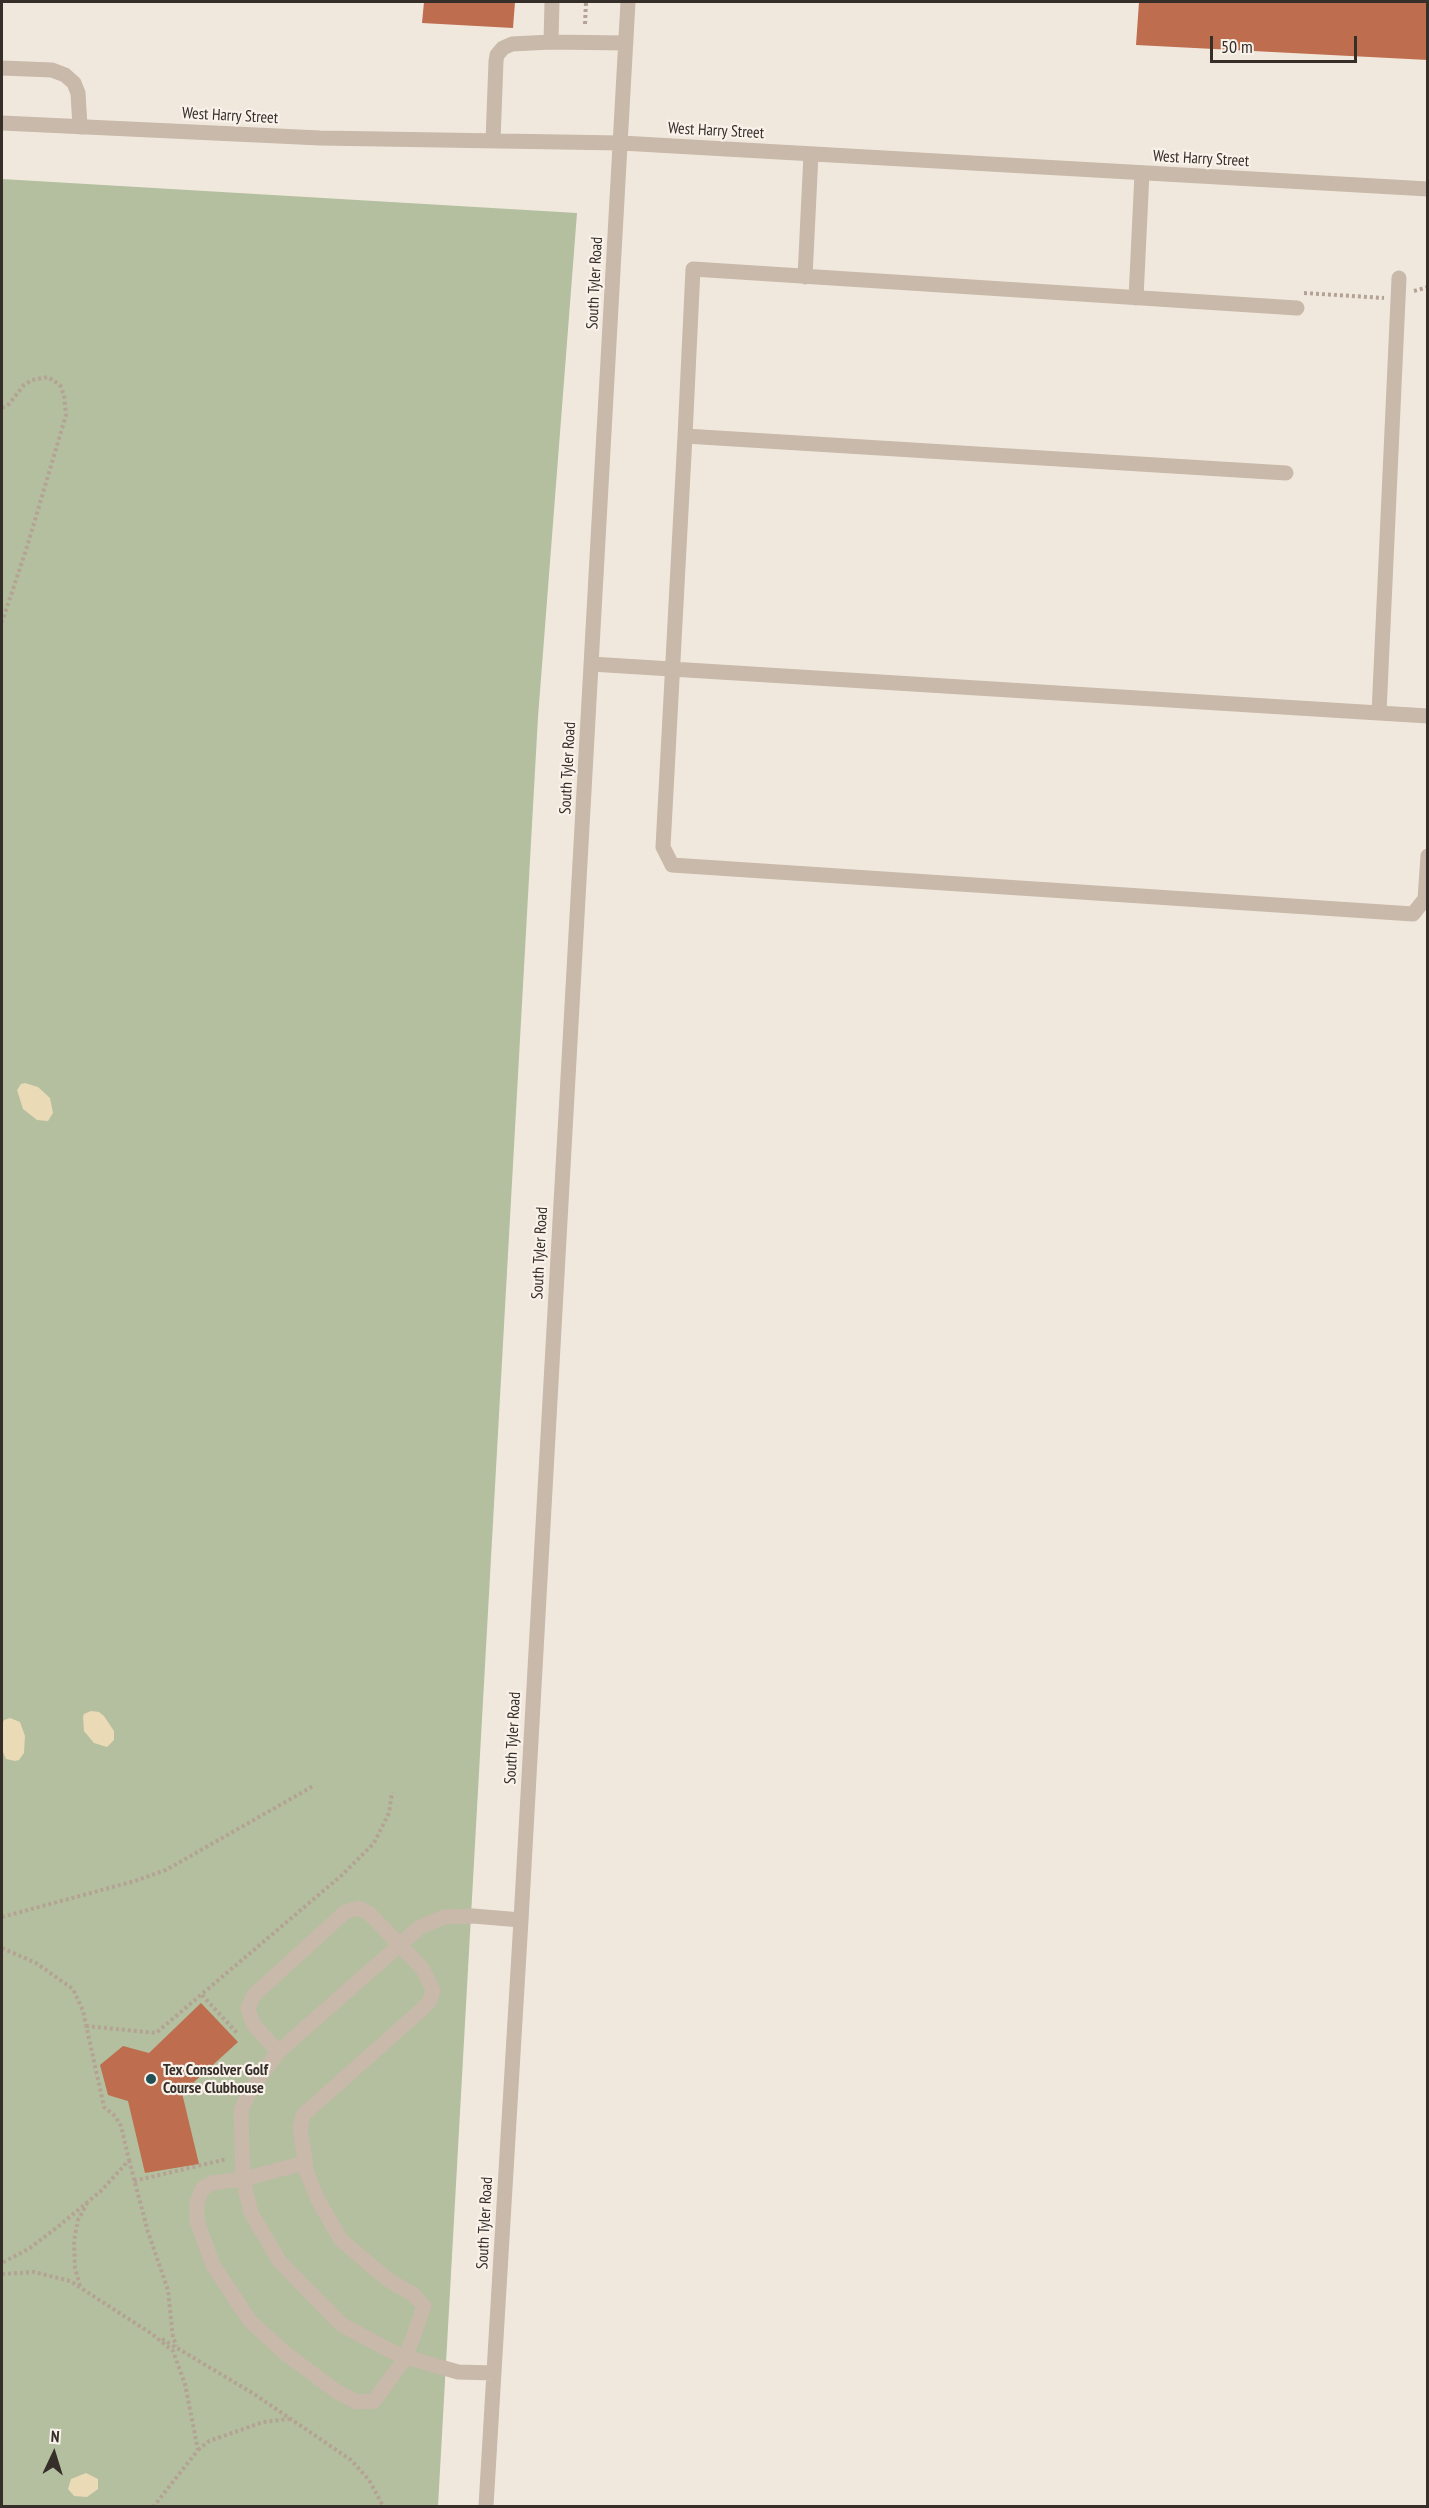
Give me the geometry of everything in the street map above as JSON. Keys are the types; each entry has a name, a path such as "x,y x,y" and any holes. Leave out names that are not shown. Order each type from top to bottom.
{"street":[{"path":"551,42 552,2"},
{"name":"South Tyler Road","path":"486,2506 628,2"},
{"path":"493,141 497,55 503,48 512,44 551,42 626,44"},
{"path":"2,68 52,70 65,75 74,83 78,93 80,127"},
{"name":"West Harry Street","path":"2,123 320,138 621,143 1428,189"},
{"path":"805,276 811,154"},
{"path":"1136,298 1142,173"},
{"path":"1297,308 693,269 674,670 663,847 672,865 1413,914 1425,899 1428,856"},
{"path":"1379,712 1399,278"},
{"path":"685,436 1286,473"},
{"path":"591,664 1428,716"},
{"path":"278,2052 253,2024 248,2008 254,1995 345,1912 359,1908 370,1914 422,1968 433,1990 430,2001 303,2115 300,2128 305,2163 318,2200 341,2240 387,2279 414,2295 424,2306 406,2356 374,2401 357,2402 336,2391 285,2353 250,2321 213,2265 197,2221 196,2203 202,2189 213,2183 243,2179 305,2163"},
{"path":"494,2373 458,2372 406,2356 342,2325 280,2262 251,2213 243,2179 241,2110 251,2089 278,2052 420,1927 444,1917 473,1916 521,1920"}],"path":[{"path":"585,24 586,2"},
{"path":"2,408 9,404 24,385 32,380 48,377 60,385 64,395 66,415 2,622"},
{"path":"2,1917 112,1888 166,1870 315,1785"},
{"path":"86,2026 156,2033 342,1875 374,1843 389,1813 392,1792"},
{"path":"2,1948 36,1963 73,1989 86,2026 104,2107 115,2116 121,2126 148,2232 168,2290 173,2338 177,2347"},
{"path":"202,1995 246,2043"},
{"path":"134,2181 242,2156"},
{"path":"2,2263 30,2248 89,2201 129,2160"},
{"path":"80,2288 75,2268 74,2241 78,2220 89,2201"},
{"path":"2,2274 34,2272 70,2281 152,2334 210,2366 351,2460 369,2480 383,2506"},
{"path":"152,2334 173,2351 185,2384 198,2450"},
{"path":"154,2506 176,2481 198,2450 209,2441 263,2422 291,2419"}],"green space":[{"path":"2,179 577,213 538,717 438,2506 2,2506"}],"sand":[{"path":"21,1084 38,1087 50,1098 53,1113 48,1121 37,1120 23,1109 17,1090"},
{"path":"91,1711 99,1712 104,1716 114,1731 114,1740 107,1747 94,1743 84,1731 84,1714"},
{"path":"10,1718 20,1722 25,1736 24,1753 19,1760 15,1761 6,1759 2,1750 2,1726 4,1720"},
{"path":"86,2473 98,2479 98,2489 87,2497 74,2496 68,2489 71,2479"}],"building":[{"path":"424,2 515,2 513,28 422,23"},
{"path":"1139,2 1428,2 1428,60 1136,45"},
{"name":"Tex Consolver Golf Course Clubhouse","path":"201,2003 238,2042 182,2093 199,2164 145,2173 128,2101 108,2095 100,2065 123,2046 149,2053"}],"place":[{"name":"Tex Consolver Golf Course Clubhouse","path":"151,2079"}]}
